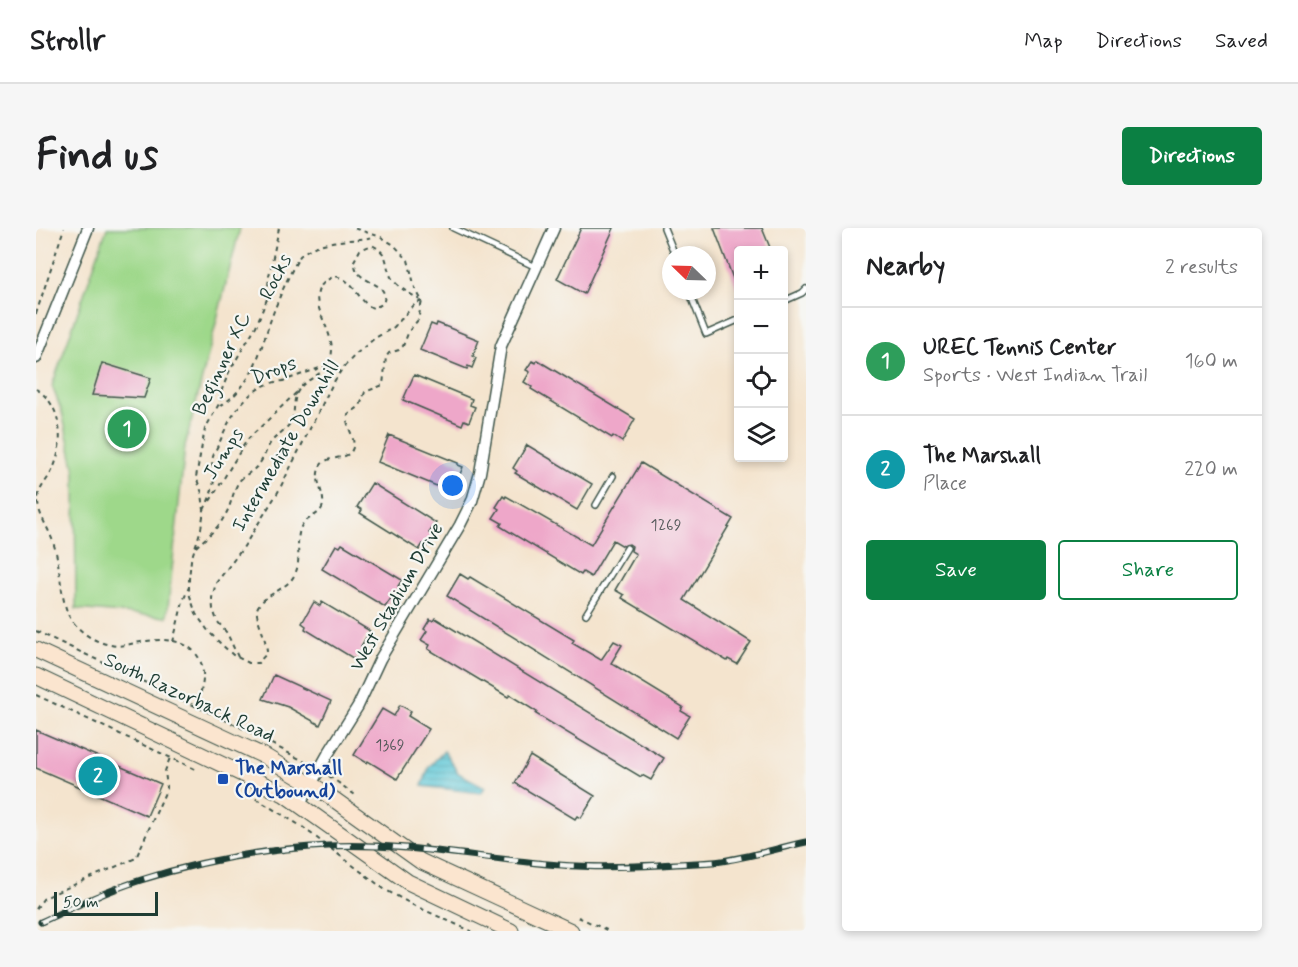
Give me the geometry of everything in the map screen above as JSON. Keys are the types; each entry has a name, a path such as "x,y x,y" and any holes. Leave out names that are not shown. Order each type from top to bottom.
{"main road":[{"name":"South Razorback Road","path":"36,650 266,758 311,784 420,861 565,926"},
{"path":"36,676 254,778 300,804 408,882 511,931"}],"street":[{"path":"36,358 88,228"},
{"name":"West Stadium Drive","path":"300,804 358,706 380,659 472,501 480,473 501,346 554,228"}],"lane":[{"path":"453,228 536,267"},
{"path":"664,228 671,246"},
{"path":"785,300 802,293 806,288"},
{"path":"693,300 706,334 734,322"},
{"path":"596,504 613,476"},
{"path":"586,614 627,548"}],"path":[{"path":"36,314 64,228"},
{"name":"Beginner XC","path":"238,657 220,644 199,620 192,602 189,587 191,560 204,510 196,471 205,429 218,407 229,372 255,327 267,299 269,276 279,228"},
{"path":"238,657 243,661 255,663 261,661 267,653 265,633 257,616 257,609 264,600 278,592 294,576 299,563 298,535 300,529 306,520 321,511 323,505 318,483 319,468 326,461 349,455 354,444 347,425 348,415 360,406 365,392 383,385 386,357 403,346 409,331 418,320 422,301 415,288 408,260 394,245 377,236 353,228"},
{"name":"Rocks","path":"218,407 230,400 240,389 258,360 275,310 300,256 306,250 329,242 377,236"},
{"path":"328,364 332,345 317,305 317,293 322,285 335,276 342,277 351,284 367,305 373,308 379,307 385,299 382,289 357,272 354,261 360,250 372,245 382,252 394,282 422,301"},
{"name":"Intermediate Downhill","path":"238,657 227,633 217,621 213,609 212,598 216,583 243,548 278,492 342,369 375,338 394,327 415,304 422,301"},
{"name":"Jumps","path":"204,510 227,476 247,440 307,381 318,376 328,364"},
{"name":"Drops","path":"204,510 212,489 214,478 212,462 215,450 226,425 242,402 259,389 328,364"},
{"path":"36,389 46,396 54,407 58,425 60,440 58,456 41,487 38,500 40,511 53,540 63,598 69,616 89,637 112,646 147,641 173,642 191,650 198,656 205,674 204,683 188,720"},
{"path":"195,548 224,518 239,482 258,466 270,444 292,421 297,392"},
{"path":"173,642 183,601 189,587"},
{"path":"36,632 273,743 319,770 360,799"},
{"path":"36,695 203,773"},
{"path":"36,909 43,899 136,858 167,789 165,771 177,743"},
{"path":"247,794 301,826 384,889 413,905 471,931"},
{"path":"423,844 442,855"},
{"path":"565,926 609,931"}],"green space":[{"path":"107,228 240,228 185,446 167,617 76,609 75,471 62,412 52,386"}],"water":[{"path":"444,751 458,773 485,787 481,793 422,786 429,767"}],"building":[{"path":"581,228 614,228 584,294 557,279"},
{"path":"714,228 762,228 769,246 734,246 734,281"},
{"path":"437,323 479,340 473,356 476,358 472,368 468,366 467,369 420,350 431,324 436,326"},
{"path":"537,360 635,419 622,442 531,389 532,387 524,382 530,372 526,370 532,361 536,363"},
{"path":"102,363 151,378 144,398 92,395"},
{"path":"414,375 472,399 470,405 475,407 469,422 464,420 462,425 403,400"},
{"path":"389,435 458,463 463,467 458,479 453,477 449,488 444,489 378,462"},
{"path":"527,445 592,484 577,510 515,473 517,471 513,468"},
{"path":"641,463 733,519 684,600 751,642 737,664 728,659 727,661 622,598 624,595 615,590 636,554 631,551 632,546 629,544 623,546 613,540 591,577 583,572 581,575 500,526 502,523 493,518 499,509 496,507 503,496 505,498 506,496 591,545"},
{"path":"372,483 436,523 429,533 434,536 427,546 423,544 419,550 360,513 362,510 357,507"},
{"path":"342,544 402,580 398,586 402,589 396,599 392,597 385,607 322,569 336,545 340,547"},
{"path":"460,574 468,579 470,577 574,640 572,643 601,660 614,641 622,645 611,663 683,707 681,711 690,716 676,738 447,596"},
{"path":"314,602 320,606 322,602 370,631 356,660 305,629 306,626 302,623"},
{"path":"435,618 664,758 651,780 642,775 641,777 536,714 537,712 510,695 508,697 428,649 430,645 421,640 427,631 424,629 430,619 433,621"},
{"path":"274,675 331,701 320,725 288,707 263,699"},
{"path":"400,705 411,711 408,716 429,729 397,779 354,755 382,709 394,716"},
{"path":"36,730 161,784 147,816 36,768"},
{"path":"530,756 595,796 581,818 577,816 575,819 515,783"}],"railway":[{"path":"41,922 102,894 141,880 210,862 281,850 328,846 391,847 546,864 614,867 722,861 806,842"}],"place":[{"name":"UREC Tennis Center","path":"127,429"},
{"name":"The Marshall","path":"98,776"},
{"name":"The Marshall (Outbound)","path":"223,779"}]}
